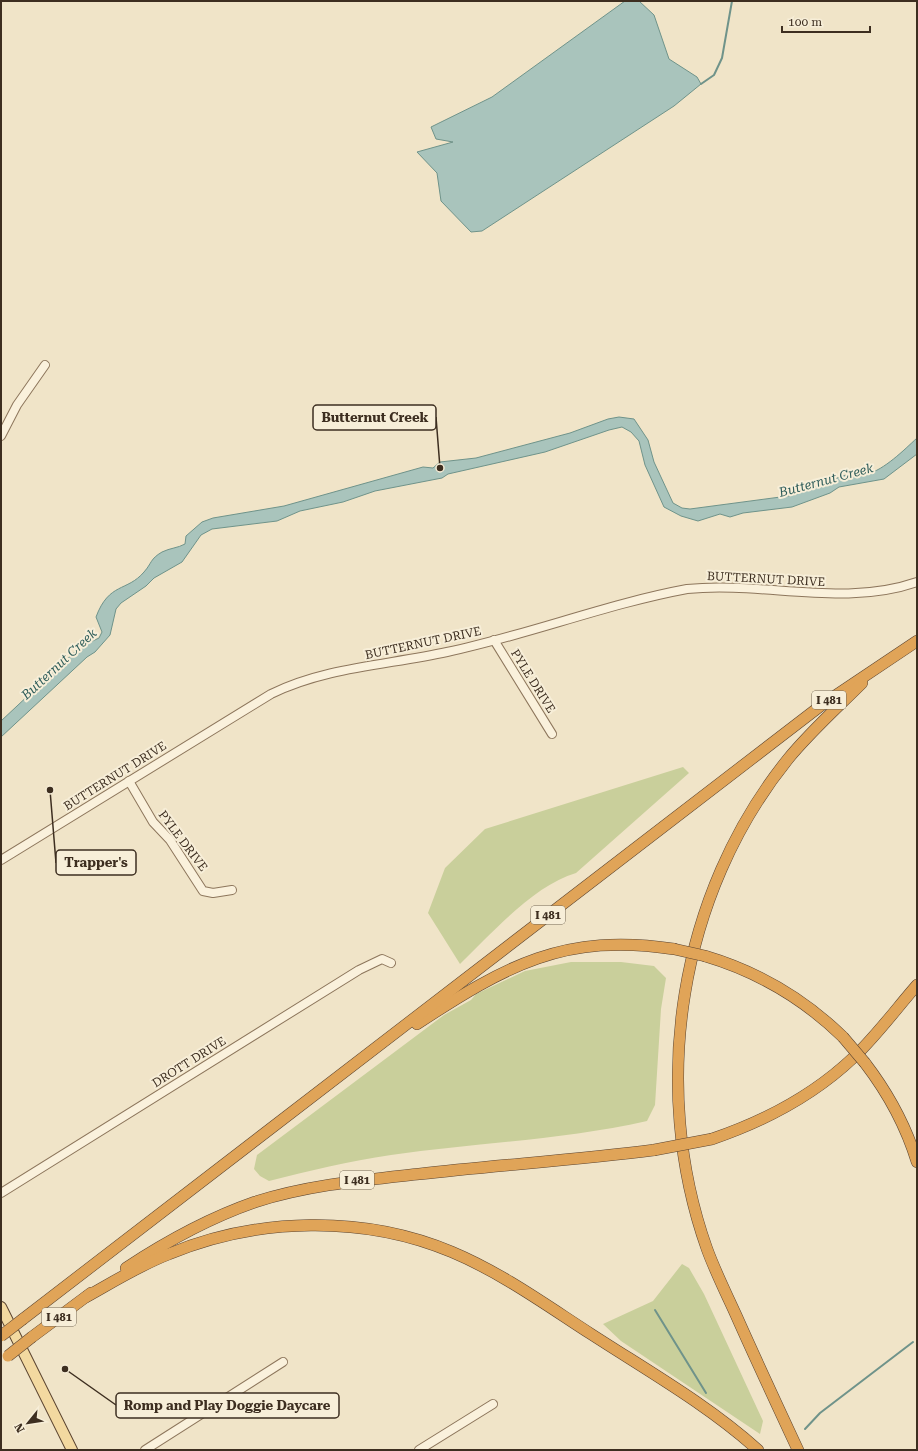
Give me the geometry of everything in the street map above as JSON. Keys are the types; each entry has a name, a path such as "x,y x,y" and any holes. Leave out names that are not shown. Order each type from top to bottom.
{"highway":[{"name":"I 481","path":"1,1336 365,1058 432,1004 733,773 851,684 917,641"},
{"path":"798,1450 714,1266 700,1225 690,1189 679,1117 677,1089 680,1026 691,960 702,920 727,857 744,824 759,799 787,759 814,729 878,667"},
{"path":"365,1058 470,990 500,974 530,961 553,953 609,945 644,946 674,950 705,956 747,970 783,989 813,1010 843,1037 865,1063 885,1091 902,1123 917,1162"},
{"name":"I 481","path":"4,1358 139,1259 194,1227 221,1215 270,1198 317,1186 360,1180 654,1150 712,1139 743,1128 786,1108 822,1083 854,1056 917,985"},
{"path":"86,1297 170,1253 216,1237 243,1232 309,1225 366,1229 416,1239 452,1252 505,1279 717,1416 758,1450"}],"main road":[{"path":"1,1307 72,1450"}],"street":[{"path":"1,436 17,405 45,365"},
{"name":"BUTTERNUT DRIVE","path":"1,860 287,686 326,674 448,652 687,589 723,587 842,594 876,592 917,582"},
{"name":"PYLE DRIVE","path":"494,640 552,734"},
{"name":"PYLE DRIVE","path":"129,781 153,822 170,840 203,891 213,893 232,890"},
{"name":"DROTT DRIVE","path":"1,1193 359,970 382,959 391,963"},
{"path":"145,1450 283,1362"},
{"path":"419,1450 492,1404"}],"green space":[{"path":"683,767 689,773 576,873 560,879 529,899 499,925 460,964 428,913 445,868 485,829"},
{"path":"571,962 621,962 654,966 666,978 661,1009 655,1105 647,1121 584,1133 375,1157 329,1166 269,1181 260,1176 254,1169 257,1155 444,1015 471,1000 476,994 525,971"},
{"path":"682,1264 689,1268 704,1294 763,1421 760,1434 621,1341 603,1324 653,1301"}],"water":[{"path":"625,1 639,1 654,15 669,59 697,77 701,84 674,106 482,231 471,232 441,201 437,173 417,152 453,142 436,139 431,127 492,97"},
{"path":"619,417 634,419 648,440 654,462 673,503 682,508 690,509 788,496 844,476 867,474 887,464 917,438 917,454 884,479 839,487 830,493 792,507 743,513 730,517 720,514 698,521 681,516 664,507 645,465 639,441 631,432 622,427 545,452 448,474 442,478 375,491 343,502 300,511 277,521 212,529 201,535 182,562 154,578 146,586 121,603 116,609 110,635 95,652 87,657 1,737 1,721 80,647 99,638 102,632 96,617 107,598 118,589 138,578 158,554 185,544 186,536 202,522 213,518 284,506 423,467 433,468 440,462 476,458 570,433 608,419"}],"waterway":[{"path":"701,84 714,75 722,58 732,1"},
{"path":"655,1310 706,1393"},
{"path":"805,1429 820,1413 913,1342"}],"place":[{"name":"Butternut Creek","path":"440,468"},
{"name":"Trapper's","path":"50,790"},
{"name":"Romp and Play Doggie Daycare","path":"65,1369"}]}
